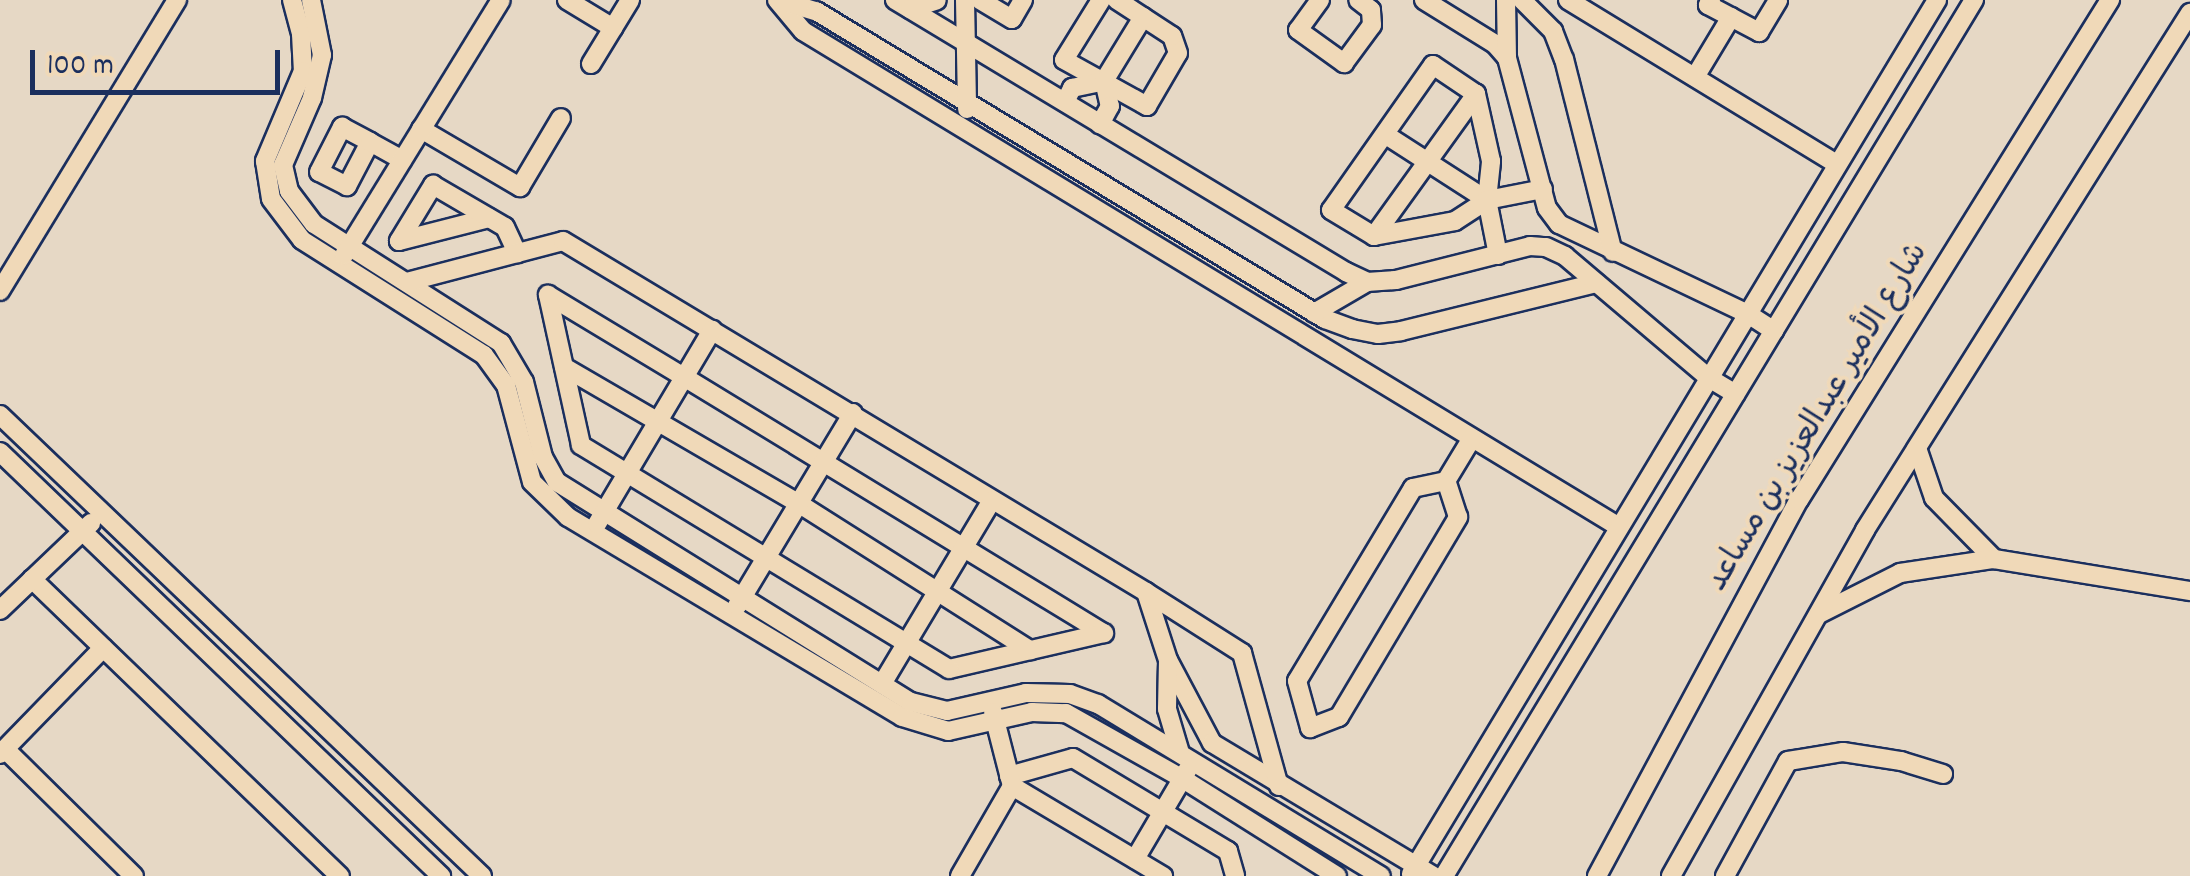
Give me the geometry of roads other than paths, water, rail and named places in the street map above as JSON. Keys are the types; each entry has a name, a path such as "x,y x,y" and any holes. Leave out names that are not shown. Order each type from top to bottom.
{"street":[{"path":"0,291 177,0"},
{"path":"292,0 301,34 303,72 272,135 264,161 265,181 272,199 294,231 338,264 484,355 506,386 532,482 568,517 928,728 948,731 1026,693 1070,694 1098,704 1381,876"},
{"path":"311,0 322,55 320,76 289,144 284,177 314,224 500,343 524,382 548,471 604,513 932,711 1066,714 1182,779 1337,876"},
{"path":"338,264 501,0"},
{"path":"567,0 613,28"},
{"path":"591,64 630,0"},
{"path":"778,0 816,11 1314,313 1352,330 1378,334 1596,283"},
{"path":"778,0 803,31 1619,527"},
{"path":"903,5 937,0"},
{"path":"964,0 968,131"},
{"path":"980,0 1012,19 1023,0"},
{"path":"1100,0 1064,60 1148,106 1178,54 1172,36 1116,0"},
{"path":"1320,0 1298,30 1344,62 1372,24 1372,10 1358,0"},
{"path":"1424,0 1495,44 1507,58"},
{"path":"1506,0 1507,58 1547,208 1559,224 1748,314 1774,331"},
{"path":"1522,0 1553,31 1564,58 1613,252"},
{"path":"1568,0 1837,164"},
{"path":"1711,0 1708,5 1759,32 1778,0"},
{"path":"1146,592 1168,660 1212,743 1420,873 1619,527 1937,0"},
{"path":"1444,876 1974,0"},
{"name":"شارع الأمير عبدالعزيز بن مساعد","path":"1597,876 1799,500 2110,0"},
{"path":"903,5 1367,282"},
{"path":"1672,876 1917,448 2190,13"},
{"path":"1100,124 1110,106 1104,81 1144,17"},
{"path":"1695,77 1731,18"},
{"path":"881,78 892,57"},
{"path":"1498,254 1486,200 1491,161 1476,94 1434,65 1332,210 1374,236 1455,220 1486,200 1543,189"},
{"path":"1065,102 1072,88 1104,81"},
{"path":"1374,236 1476,94"},
{"path":"421,130 520,186 561,118"},
{"path":"1386,135 1486,200"},
{"path":"370,142 402,160"},
{"path":"489,218 399,242 433,184 505,227 517,253"},
{"path":"1142,237 1154,216"},
{"path":"407,282 563,241 1242,653 1279,786"},
{"path":"1314,313 1367,282 1396,280 1530,246 1546,248 1565,256 1709,378 1736,394"},
{"path":"1199,272 1212,250"},
{"path":"548,294 684,377 1104,632 950,669 906,643 581,445 548,294"},
{"path":"1282,322 1295,301"},
{"path":"592,532 712,330"},
{"path":"564,367 798,504 1030,650"},
{"path":"732,615 852,413"},
{"path":"0,414 482,876"},
{"path":"1446,481 1458,518 1339,717 1310,728 1297,681 1413,488 1446,481 1472,438"},
{"path":"1917,448 1934,498 1994,559"},
{"path":"0,452 441,876"},
{"path":"882,684 992,500"},
{"path":"0,610 102,512"},
{"path":"1818,615 1900,573 1994,559 2190,591"},
{"path":"32,580 340,876"},
{"path":"103,648 2,751 134,876"},
{"path":"1136,859 1182,779 1186,757 1167,709 1168,660"},
{"path":"960,876 1010,781 993,711"},
{"path":"1725,876 1788,761 1843,752 1944,774"},
{"path":"1010,781 1073,758 1228,851 1235,876"},
{"path":"1010,781 1164,876"}]}
